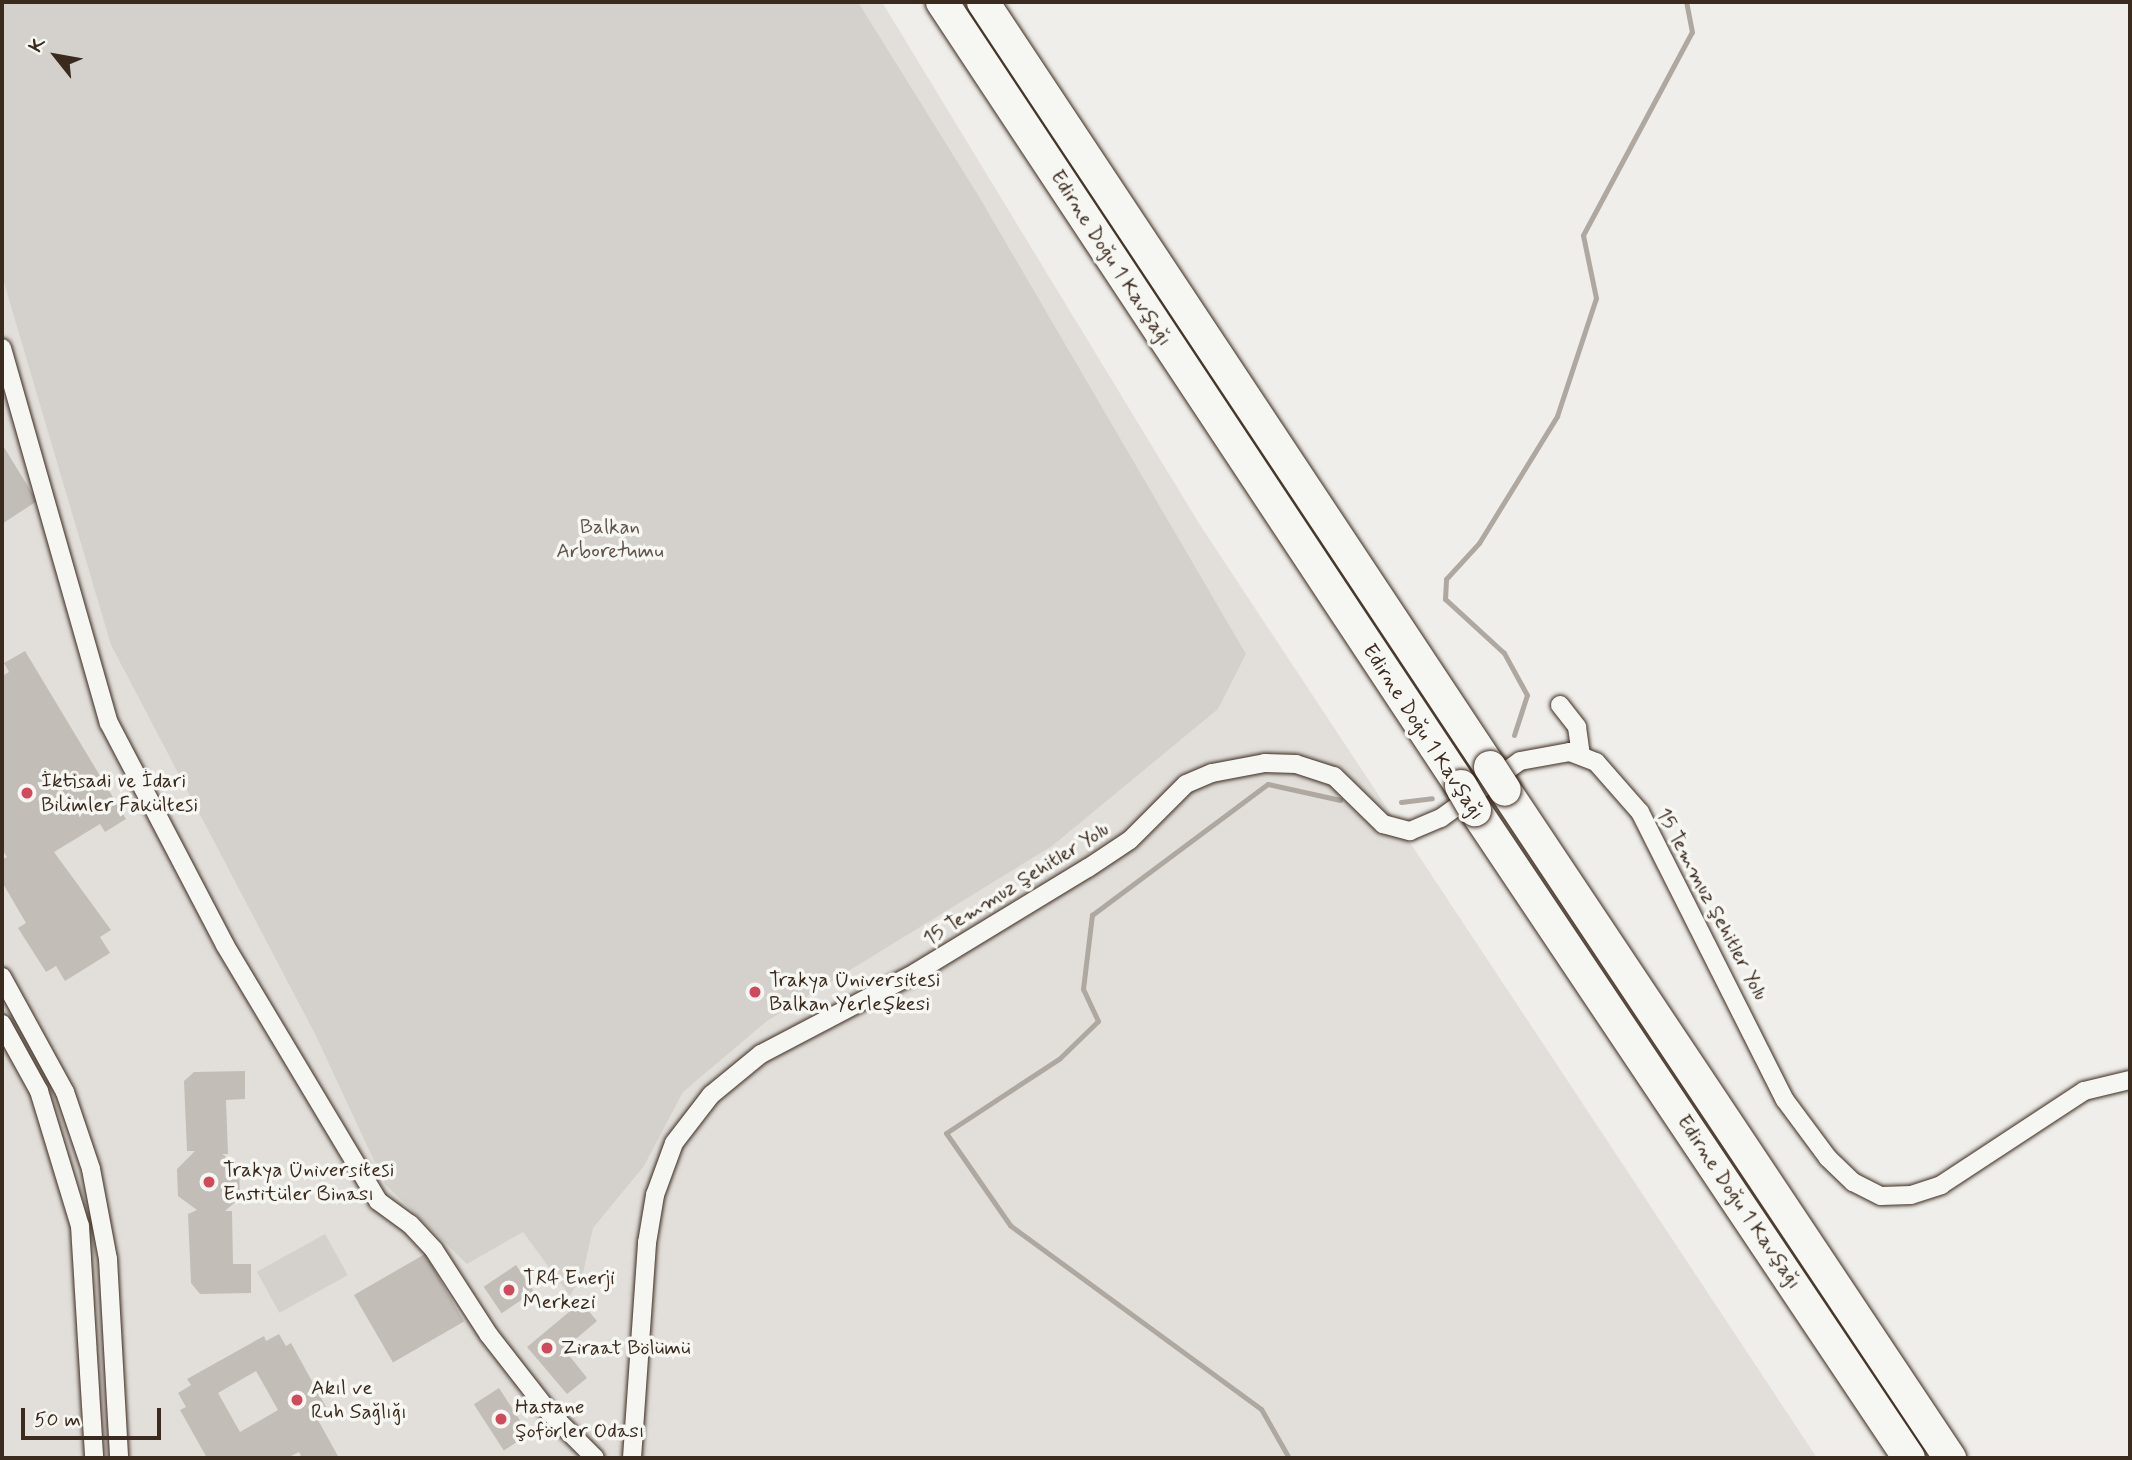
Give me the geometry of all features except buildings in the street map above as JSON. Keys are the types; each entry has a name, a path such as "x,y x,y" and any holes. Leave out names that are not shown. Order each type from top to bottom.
{"highway":[{"name":"Edirne Doğu 1 Kavşağı","path":"942,2 1468,798 1909,1458"},
{"name":"Edirne Doğu 1 Kavşağı","path":"983,2 1950,1458"}],"street":[{"path":"2,348 109,723 225,945 378,1201 410,1224 434,1250 540,1401 594,1458"},
{"path":"1560,705 1577,727 1581,756"},
{"name":"15 Temmuz Şehitler Yolu","path":"632,1458 647,1243 655,1195 674,1143 711,1095 761,1054 915,973 1088,868 1130,840 1186,784 1212,773 1265,763 1296,764 1334,776 1383,824 1410,831 1441,818 1520,761 1570,752 1596,762 1640,813 1785,1100 1828,1158 1853,1182 1881,1196 1911,1195 1941,1185 2084,1091 2130,1080"},
{"path":"2,976 42,1044 77,1127 102,1221 113,1314 119,1458"},
{"path":"2,1024 20,1054 57,1139 80,1226 94,1458"},
{"path":"20,1054 42,1044"}],"shaded area":[{"name":"Trakya Üniversitesi Balkan Yerleşkesi","path":"2,2 882,2 1200,525 1817,1458 2,1458"}],"green space":[{"name":"Balkan Arboretumu","path":"2,2 858,2 978,195 1246,654 1218,709 1052,846 767,1021 683,1092 644,1166 593,1228 583,1273 570,1296 523,1232 467,1264 385,1184 315,1034 111,645 2,276"},
{"path":"325,1234 348,1275 280,1313 257,1272"}],"waterway":[{"path":"1514,735 1527,695 1504,653 1445,599 1446,579 1479,543 1557,416 1596,298 1583,235 1692,32 1686,2"},
{"path":"1289,1458 1261,1409 1010,1225 946,1133 1060,1058 1098,1021 1083,989 1092,915 1268,784 1340,800"},
{"path":"1401,802 1432,798"}],"place":[{"name":"İktisadi ve İdari Bilimler Fakültesi","path":"27,793"},
{"name":"Trakya Üniversitesi Balkan Yerleşkesi","path":"755,992"},
{"name":"Trakya Üniversitesi Enstitüler Binası","path":"209,1182"},
{"name":"TR4 Enerji Merkezi","path":"509,1290"},
{"name":"Ziraat Bölümü","path":"547,1348"},
{"name":"Akıl ve Ruh Sağlığı","path":"297,1400"},
{"name":"Hastane Şoförler Odası","path":"501,1419"}]}
